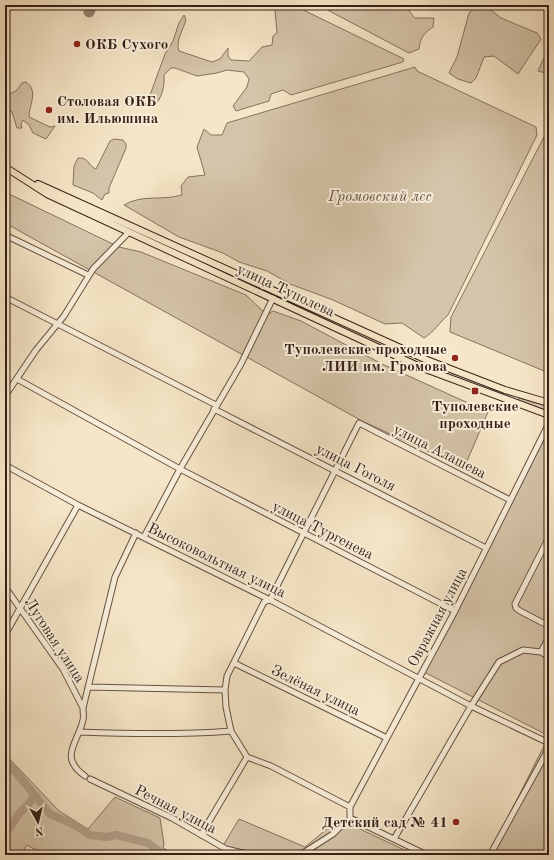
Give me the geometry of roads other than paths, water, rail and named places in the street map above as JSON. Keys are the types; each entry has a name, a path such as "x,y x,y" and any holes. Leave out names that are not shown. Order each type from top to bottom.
{"main road":[{"name":"улица Туполева","path":"5,167 48,194 420,366 549,415"},
{"name":"улица Туполева","path":"17,175 427,360 505,390 549,403"}],"street":[{"path":"5,396 36,350 58,324 88,275 129,232"},
{"path":"5,235 88,275"},
{"name":"улица Гоголя","path":"5,297 486,548"},
{"path":"144,538 180,469 241,364 273,298"},
{"name":"улица Тургенева","path":"17,379 180,469 455,611"},
{"name":"улица Алашева","path":"337,470 359,423 510,500"},
{"name":"Овражная улица","path":"350,807 418,677 455,611 549,423"},
{"name":"Высоковольтная улица","path":"5,465 78,505 270,600 471,706 549,743"},
{"path":"337,470 270,600 264,602 227,676 225,690 226,706 232,731 247,757 271,766 350,807 349,815 353,820 427,855"},
{"path":"5,635 78,505"},
{"name":"Речная улица","path":"136,533 115,577 83,708 84,719 80,732 73,743 71,752 73,763 77,770 88,777 172,818 234,852 252,855"},
{"path":"549,537 515,604 516,608 520,611 549,626"},
{"name":"Луговая улица","path":"5,587 63,669 83,708"},
{"path":"541,652 549,637"},
{"path":"394,839 471,706 499,662 523,650 541,652 549,656"},
{"name":"Зелёная улица","path":"234,664 387,738"},
{"path":"88,687 225,690"},
{"path":"80,732 140,735 182,735 232,731"},
{"path":"490,855 549,748"},
{"path":"201,835 247,757"},
{"path":"300,855 332,834 345,822"}],"waterway":[{"path":"5,759 50,814 75,825 90,835 107,837 116,835 148,843 164,855"},
{"path":"5,833 32,799 37,797"}],"place":[{"name":"ОКБ Сухого","path":"77,44"},
{"name":"Столовая ОКБ им. Ильюшина","path":"49,110"},
{"name":"Туполевские проходные ЛИИ им. Громова","path":"455,358"},
{"name":"Туполевские проходные","path":"475,391"},
{"name":"Детский сад № 41","path":"456,822"}],"park label":[{"name":"Громовский лес","path":"380,196"}]}
